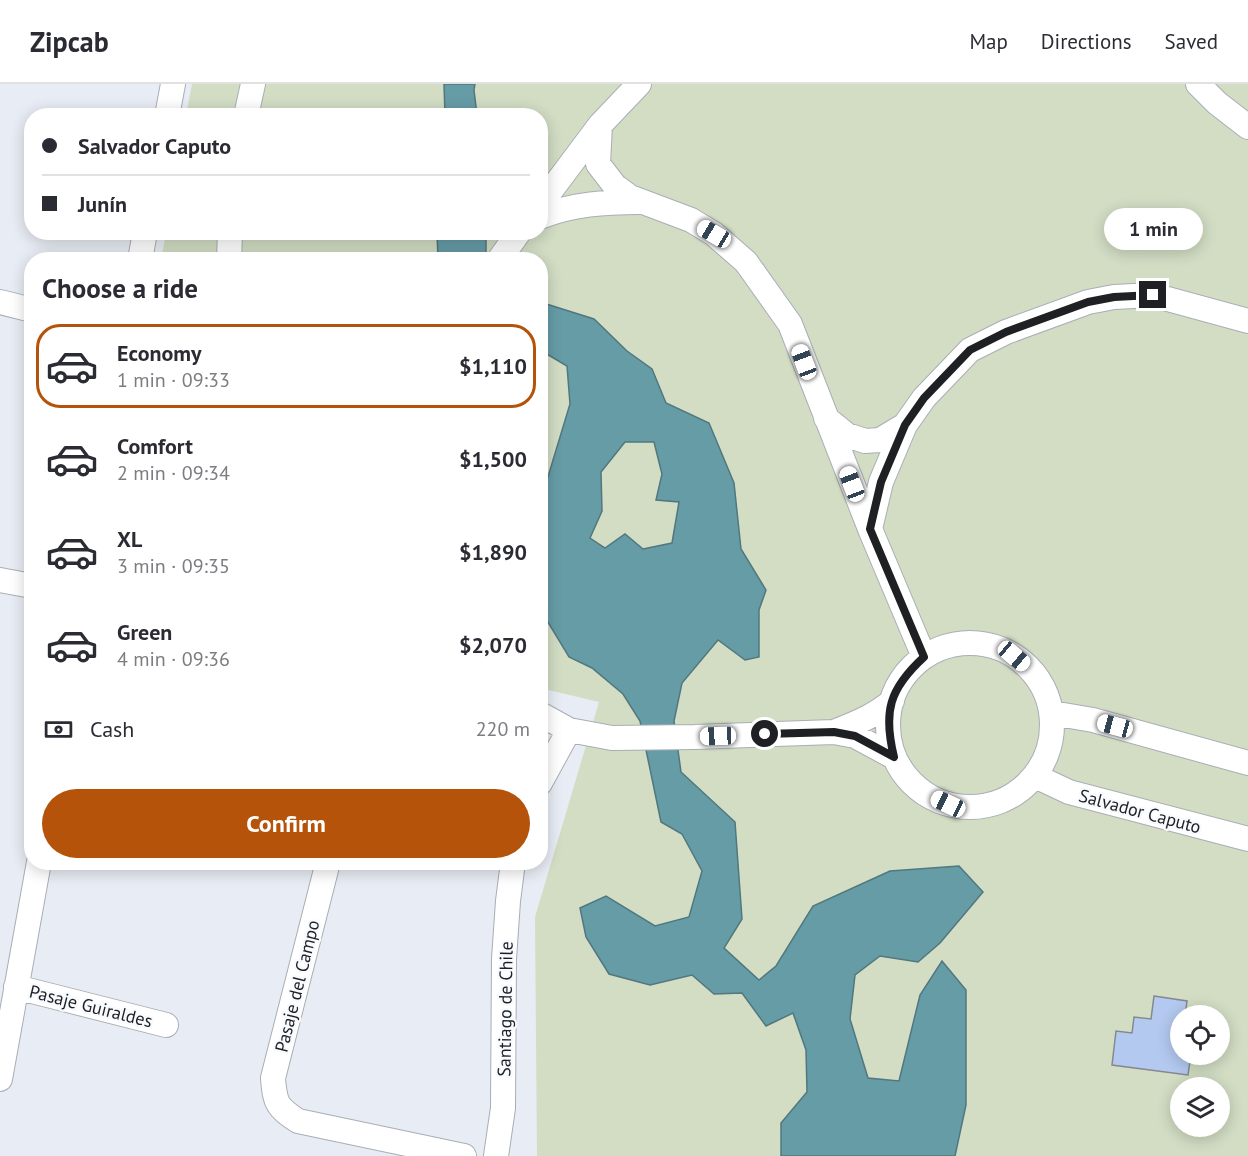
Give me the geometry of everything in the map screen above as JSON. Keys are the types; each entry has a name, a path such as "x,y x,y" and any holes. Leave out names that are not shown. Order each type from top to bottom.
{"street":[{"path":"168,108 173,84"},
{"path":"248,108 253,84"},
{"path":"548,194 600,125 639,84"},
{"path":"1198,84 1217,103 1248,126"},
{"path":"600,125 598,164 615,186 630,197 691,220 714,234 746,262 790,324 870,529 924,657"},
{"path":"548,214 575,206 604,202 648,202"},
{"path":"870,529 881,482 905,425 924,398 970,350 1006,332 1088,302 1114,297 1153,295 1248,321"},
{"path":"0,302 24,308"},
{"path":"826,418 848,435 865,441 880,440 905,425"},
{"path":"0,580 24,584"},
{"path":"969,643 992,646 1014,656 1032,671 1045,690 1052,713 1052,735 1047,757 1035,776 1018,792 996,803 972,807 948,804 925,794 907,778 894,757 888,734 889,711 896,690 908,672 924,657 945,647 969,643"},
{"path":"834,732 872,717 892,701"},
{"path":"1052,713 1093,720 1248,763"},
{"path":"548,718 569,730 612,738 834,732 855,736 894,757"},
{"path":"548,768 569,730"},
{"name":"Salvador Caputo","path":"1035,776 1069,792 1248,839"},
{"path":"0,1079 38,870"},
{"name":"Pasaje del Campo","path":"326,870 273,1078 279,1109 298,1121 464,1156"},
{"name":"Santiago de Chile","path":"496,1156 503,1108 504,959 507,901 512,870"},
{"name":"Pasaje Guiraldes","path":"16,987 166,1025"}],"green space":[{"path":"192,84 1248,84 1248,1156 537,1156 535,917 599,702 548,690 548,252 162,252 165,240 548,240 548,108 187,108"}],"water":[{"path":"444,84 475,84 476,108 445,108"},
{"path":"437,240 486,240 486,252 438,252"},
{"path":"548,305 594,319 627,351 652,369 666,403 709,423 734,483 741,549 766,590 759,610 759,657 745,660 718,640 682,683 674,721 681,772 735,822 742,919 724,948 759,980 776,966 813,906 890,871 959,866 983,892 940,943 918,962 880,956 855,975 850,1019 868,1078 899,1081 920,995 942,961 966,990 966,1105 955,1156 781,1156 781,1123 807,1092 806,1050 793,1013 766,1026 742,993 714,994 692,975 650,985 609,974 586,937 580,908 606,896 655,926 689,917 702,871 682,834 661,822 640,721 623,694 592,668 569,657 548,622 548,477 570,404 567,366 548,355","holes":["625,442 654,442 662,474 656,500 679,502 672,543 643,549 625,534 605,548 590,538 602,511 601,472"]}],"building":[{"path":"1154,996 1187,1001 1186,1005 1170,1005 1170,1065 1189,1065 1188,1075 1112,1065 1116,1031 1132,1033 1134,1017 1151,1019"}],"route":[{"path":"765,734 834,732 855,736 894,757 888,734 889,711 896,690 908,672 924,657 870,529 881,482 905,425 924,398 970,350 1006,332 1088,302 1114,297 1153,295"}]}
